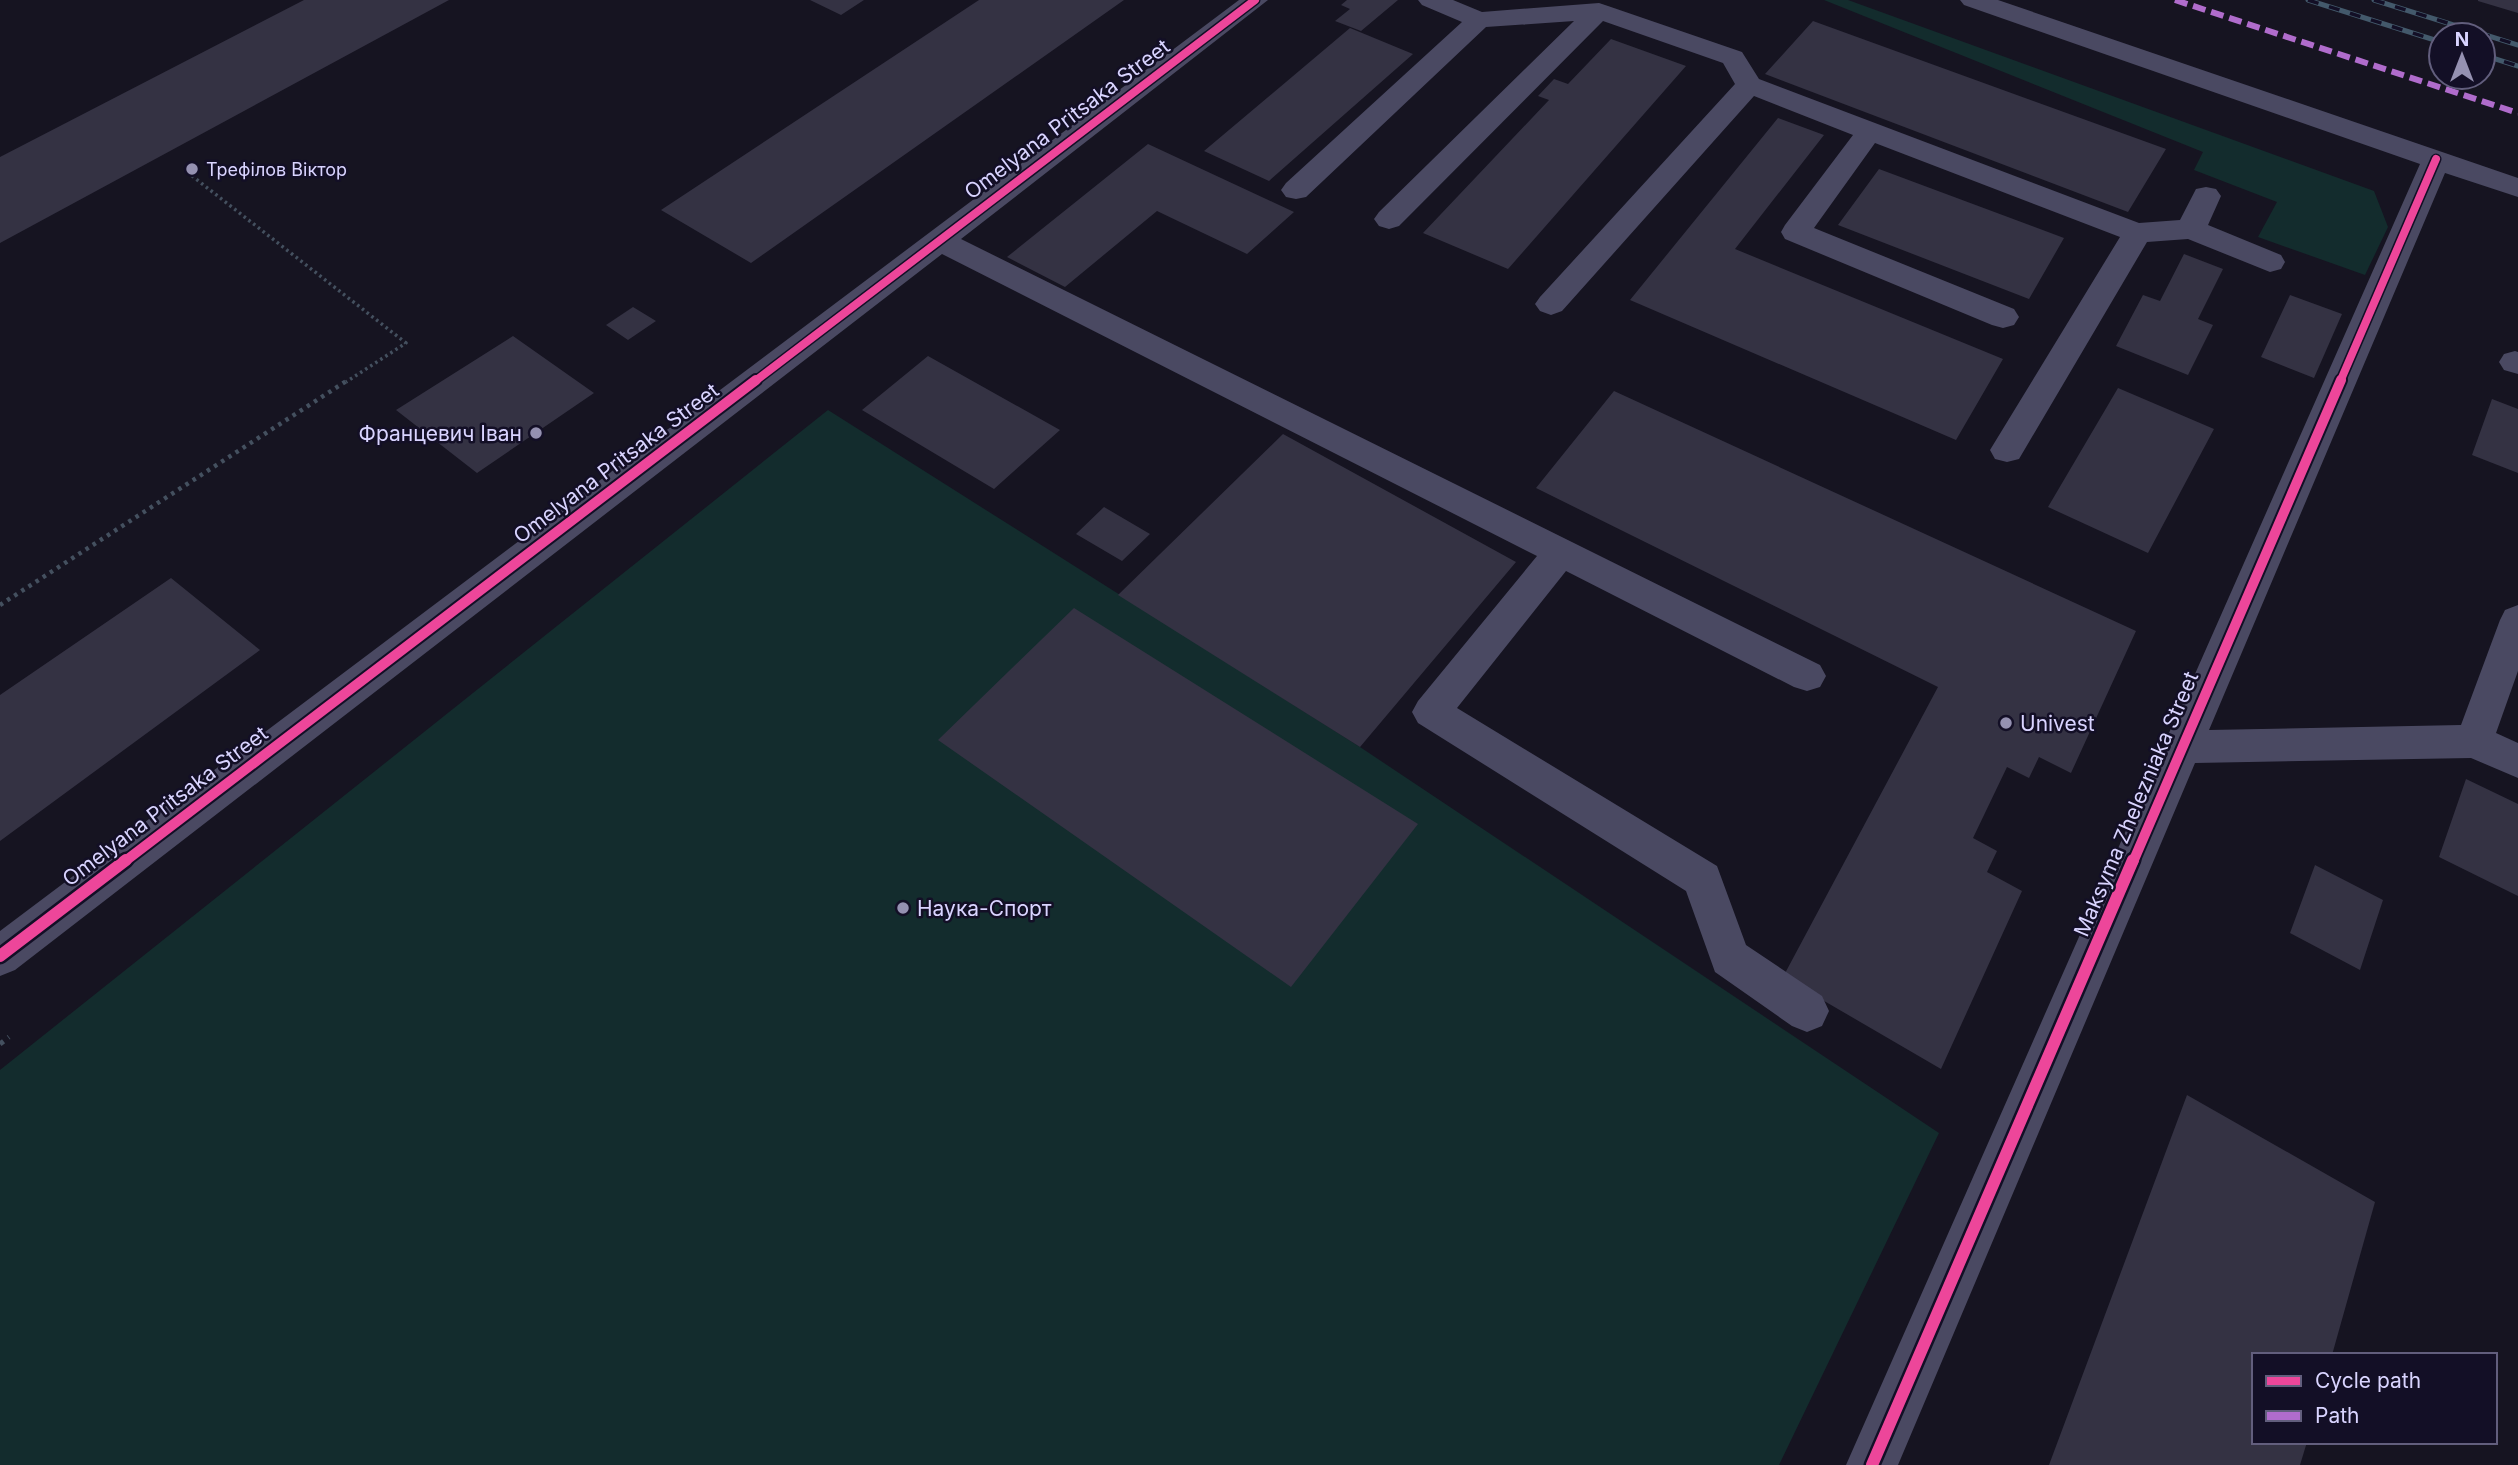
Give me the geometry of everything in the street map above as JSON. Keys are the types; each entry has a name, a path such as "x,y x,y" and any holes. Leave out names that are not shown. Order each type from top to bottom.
{"street":[{"name":"Omelyana Pritsaka Street","path":"0,956 1255,0"},
{"path":"1431,0 1479,20 1599,11 1733,58 1749,85 2137,233 2191,229 2270,262"},
{"path":"1973,0 2518,188"},
{"path":"1390,219 1599,11"},
{"path":"1296,190 1479,20"},
{"path":"1551,304 1749,85"},
{"path":"1870,131 1796,232 2003,317"},
{"name":"Maksyma Zhelezniaka Street","path":"1872,1465 2436,159"},
{"path":"2191,229 2206,196"},
{"path":"2007,450 2137,233"},
{"path":"940,240 1807,676"},
{"path":"1561,552 1431,712 1702,879 1730,958 1807,1011"},
{"path":"2474,741 2518,620"},
{"path":"2182,747 2474,741 2518,761"}],"path":[{"path":"0,605 406,343 187,173"},
{"path":"0,1044 9,1037"}],"green space":[{"path":"1824,0 1848,0 2374,191 2388,227 2365,275 2258,237 2277,202 2194,170 2203,152"},
{"name":"Наука-Спорт","path":"828,410 1360,747 1939,1133 1779,1465 0,1465 0,1070"}],"building":[{"path":"304,0 449,0 0,243 0,157"},
{"path":"810,0 864,0 841,15"},
{"path":"979,0 1124,0 751,263 661,210"},
{"path":"1347,0 1398,0 1361,31 1335,21 1350,9 1341,5"},
{"path":"2518,0 2518,13 2478,1"},
{"path":"1813,21 2166,149 2128,212 1765,74"},
{"path":"1350,28 1413,54 1269,181 1204,151"},
{"path":"1611,39 1686,66 1508,269 1423,233 1549,100 1538,96 1554,79 1568,84"},
{"path":"1778,118 1824,135 1735,249 2003,359 1956,440 1630,300"},
{"path":"1148,144 1294,212 1247,254 1157,211 1065,287 1007,257"},
{"path":"1879,169 2064,238 2029,299 1838,225"},
{"path":"2184,254 2223,269 2198,319 2213,325 2188,375 2116,346 2143,295 2160,301"},
{"path":"2290,295 2342,314 2314,378 2261,357"},
{"path":"633,307 656,321 628,340 606,325"},
{"path":"513,336 594,393 477,473 396,410"},
{"path":"928,356 1060,430 994,489 862,410"},
{"path":"2118,388 2214,429 2148,553 2048,507"},
{"path":"1614,391 2136,631 2071,773 2039,757 2029,778 2007,767 1973,838 1997,851 1987,872 2022,891 1941,1069 1783,977 1938,687 1536,488"},
{"path":"2492,399 2518,409 2518,473 2472,455"},
{"path":"1283,434 1516,562 1360,747 1118,595"},
{"path":"1104,507 1150,534 1122,561 1076,534"},
{"path":"171,578 260,650 0,841 0,695"},
{"path":"1074,608 1418,824 1291,987 938,740"},
{"path":"2466,779 2518,804 2518,896 2439,857"},
{"path":"2315,865 2383,900 2360,970 2290,933"},
{"path":"2187,1095 2375,1202 2333,1353 2252,1353 2252,1444 2306,1444 2300,1465 2049,1465"}],"railway":[{"path":"2308,0 2427,38"},
{"path":"2374,0 2518,45"},
{"path":"2497,59 2518,66"}],"marked path":[{"path":"2175,0 2518,113"}],"cycle path":[{"path":"0,956 1255,0"},
{"path":"1872,1465 2436,159"}],"place":[{"name":"Трефілов Віктор","path":"192,169"},
{"name":"Францевич Іван","path":"536,433"},
{"name":"Univest","path":"2006,723"},
{"name":"Наука-Спорт","path":"903,908"}]}
